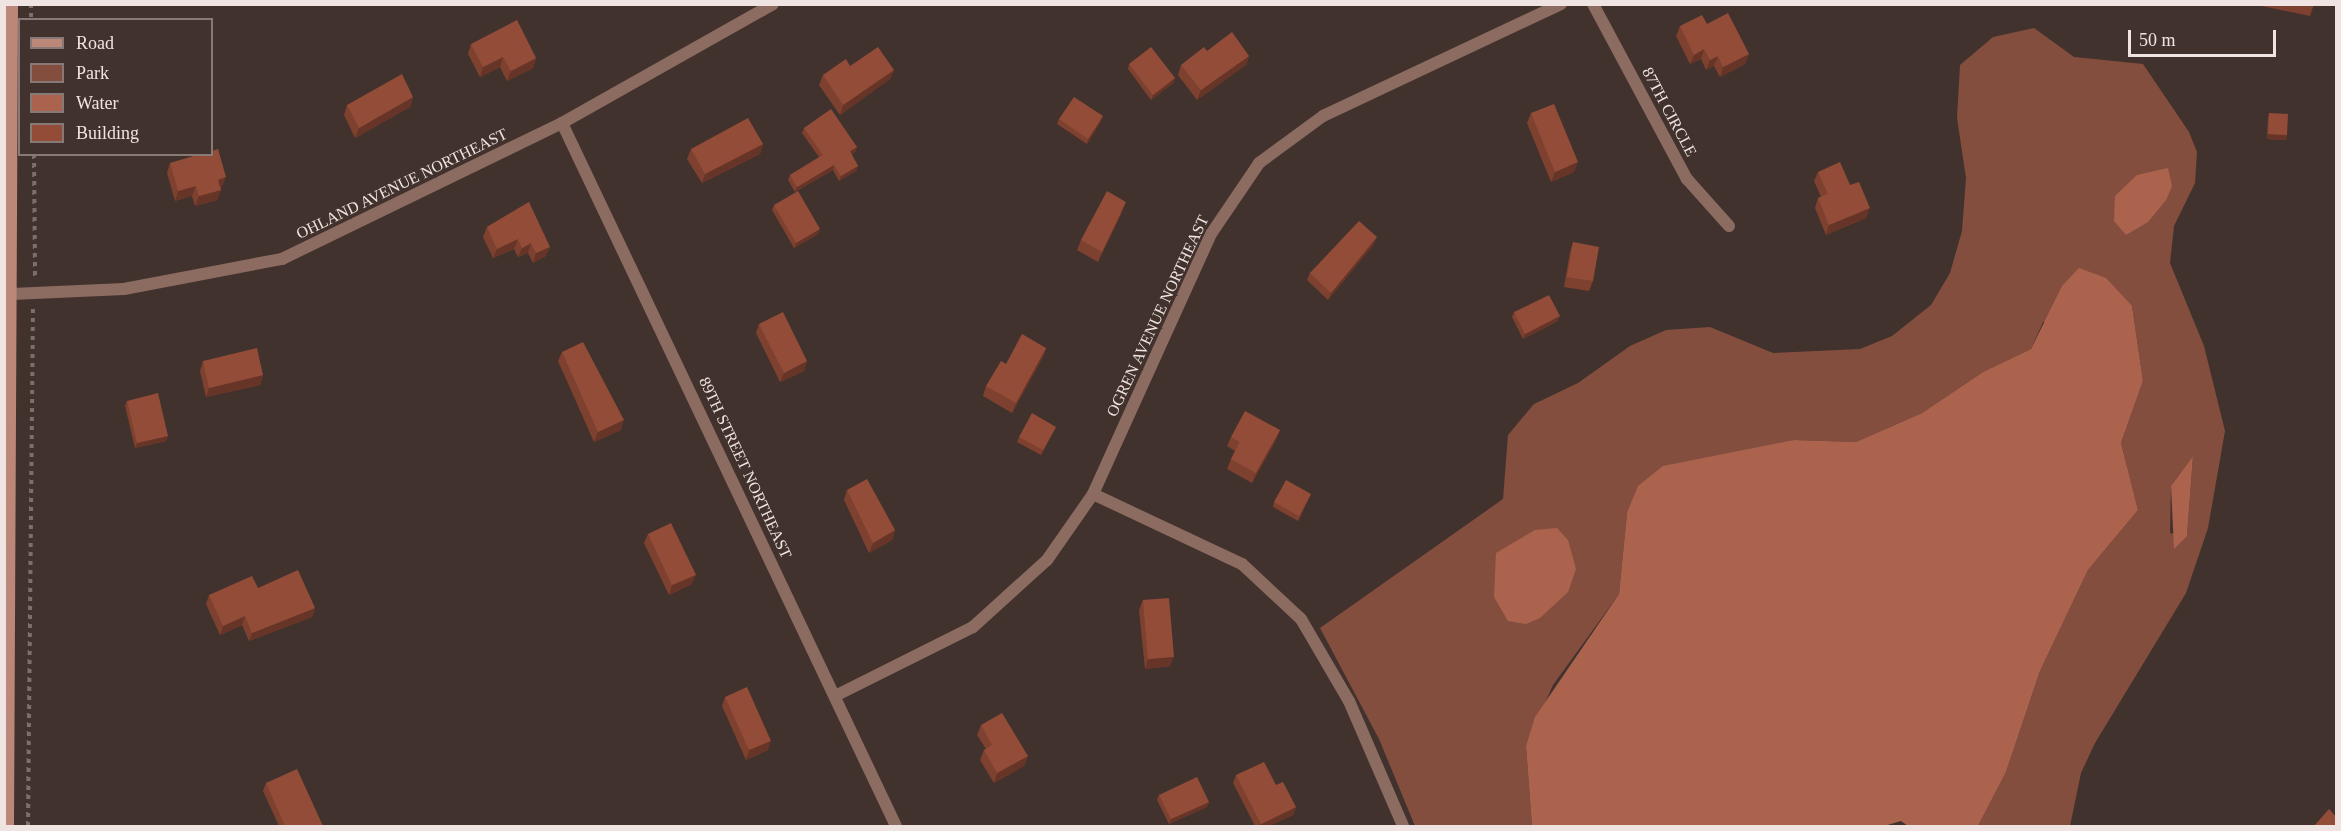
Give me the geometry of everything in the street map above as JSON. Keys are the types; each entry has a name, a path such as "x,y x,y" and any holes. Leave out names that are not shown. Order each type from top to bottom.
{"main road":[{"path":"8,826 8,342 12,294 8,277 12,4"}],"street":[{"name":"OHLAND AVENUE NORTHEAST","path":"12,294 124,290 282,259 562,123 773,4"},
{"name":"OGREN AVENUE NORTHEAST","path":"835,696 973,627 1047,560 1093,494 1211,234 1259,163 1323,116 1561,4"},
{"name":"87TH CIRCLE","path":"1593,4 1687,179 1729,226"},
{"name":"89TH STREET NORTHEAST","path":"562,123 896,826"},
{"path":"1093,494 1242,564 1301,619 1349,701 1403,826"}],"path":[{"path":"34,156 35,278"},
{"path":"28,826 32,318"}],"green space":[{"path":"2034,28 2074,57 2143,64 2189,132 2197,152 2195,183 2174,226 2170,263 2204,346 2225,431 2208,528 2186,593 2095,743 2081,773 2070,826 1978,826 2006,772 2040,671 2088,570 2138,510 2121,443 2143,381 2132,306 2043,322 2031,349 1983,372 1922,413 1856,442 1794,440 1627,513 1619,594 1553,685 1526,746 1532,826 1415,826 1379,739 1320,628 1503,499 1508,435 1534,404 1578,383 1630,346 1666,330 1710,327 1773,353 1860,349 1892,336 1931,305 1950,273 1962,231 1966,178 1957,118 1960,65 1993,37","holes":["2193,456 2187,536 2170,533 2171,486"]}],"water":[{"path":"2168,168 2172,186 2166,200 2148,222 2126,235 2114,221 2115,196 2137,175"},
{"path":"2079,268 2106,278 2132,306 2143,381 2121,443 2138,510 2088,570 2040,671 2006,772 1978,826 1908,826 1901,821 1884,826 1532,826 1526,746 1535,717 1619,594 1627,513 1638,486 1663,466 1794,440 1856,442 1922,413 1983,372 2031,349 2062,286"},
{"path":"2193,456 2187,536 2174,549 2171,486"},
{"path":"1557,528 1568,540 1576,569 1568,592 1540,618 1526,624 1508,621 1494,597 1496,553 1535,530"}],"building":[{"path":"1728,13 1749,54 1723,67 1718,56 1710,60 1704,49 1694,55 1680,26 1702,15 1707,24"},
{"path":"517,20 536,58 511,71 503,57 483,67 471,44"},
{"path":"1232,32 1249,56 1201,90 1181,65 1204,47 1207,51"},
{"path":"878,47 894,70 843,105 823,75 846,59 850,66"},
{"path":"1151,47 1175,78 1153,95 1129,64"},
{"path":"402,74 413,97 359,128 347,105"},
{"path":"1074,97 1103,116 1088,139 1059,119"},
{"path":"1554,104 1578,162 1555,172 1531,113"},
{"path":"831,109 857,147 850,151 858,166 841,176 834,165 797,187 790,175 823,155 804,128"},
{"path":"2269,113 2288,114 2287,135 2268,134"},
{"path":"748,118 763,144 705,174 691,149"},
{"path":"218,149 226,177 218,180 221,190 199,196 196,186 178,191 170,163 193,156 213,156 213,151"},
{"path":"1840,162 1850,185 1859,182 1870,208 1829,225 1818,198 1828,194 1818,172"},
{"path":"798,191 820,229 796,243 774,205"},
{"path":"1107,191 1126,202 1102,252 1081,240"},
{"path":"529,202 550,247 536,253 531,243 522,248 518,239 497,249 487,227"},
{"path":"1359,221 1377,237 1331,293 1310,273"},
{"path":"1573,242 1599,247 1593,281 1567,277"},
{"path":"1549,295 1560,316 1525,334 1514,312"},
{"path":"783,312 807,361 784,373 759,324"},
{"path":"1022,334 1046,348 1016,403 986,386 1001,361 1006,364"},
{"path":"583,342 624,420 598,432 562,352"},
{"path":"257,348 263,375 209,388 203,361"},
{"path":"158,393 168,436 137,443 127,401"},
{"path":"1245,411 1280,430 1256,473 1231,459 1240,442 1231,437"},
{"path":"1032,413 1056,427 1043,450 1019,437"},
{"path":"867,479 895,530 873,543 847,490"},
{"path":"1286,480 1311,494 1299,516 1274,502"},
{"path":"671,523 696,575 672,585 648,534"},
{"path":"298,570 315,608 252,633 245,616 223,626 209,595 252,576 258,588"},
{"path":"1169,598 1174,657 1148,659 1143,600"},
{"path":"747,687 771,741 749,750 725,697"},
{"path":"1002,713 1028,756 997,773 984,750 992,745 981,725"},
{"path":"1264,762 1276,785 1283,782 1296,807 1261,824 1236,775"},
{"path":"297,769 323,826 285,826 266,783"},
{"path":"1197,777 1209,802 1171,819 1159,795"},
{"path":"2329,809 2337,818 2337,826 2314,826"}]}
